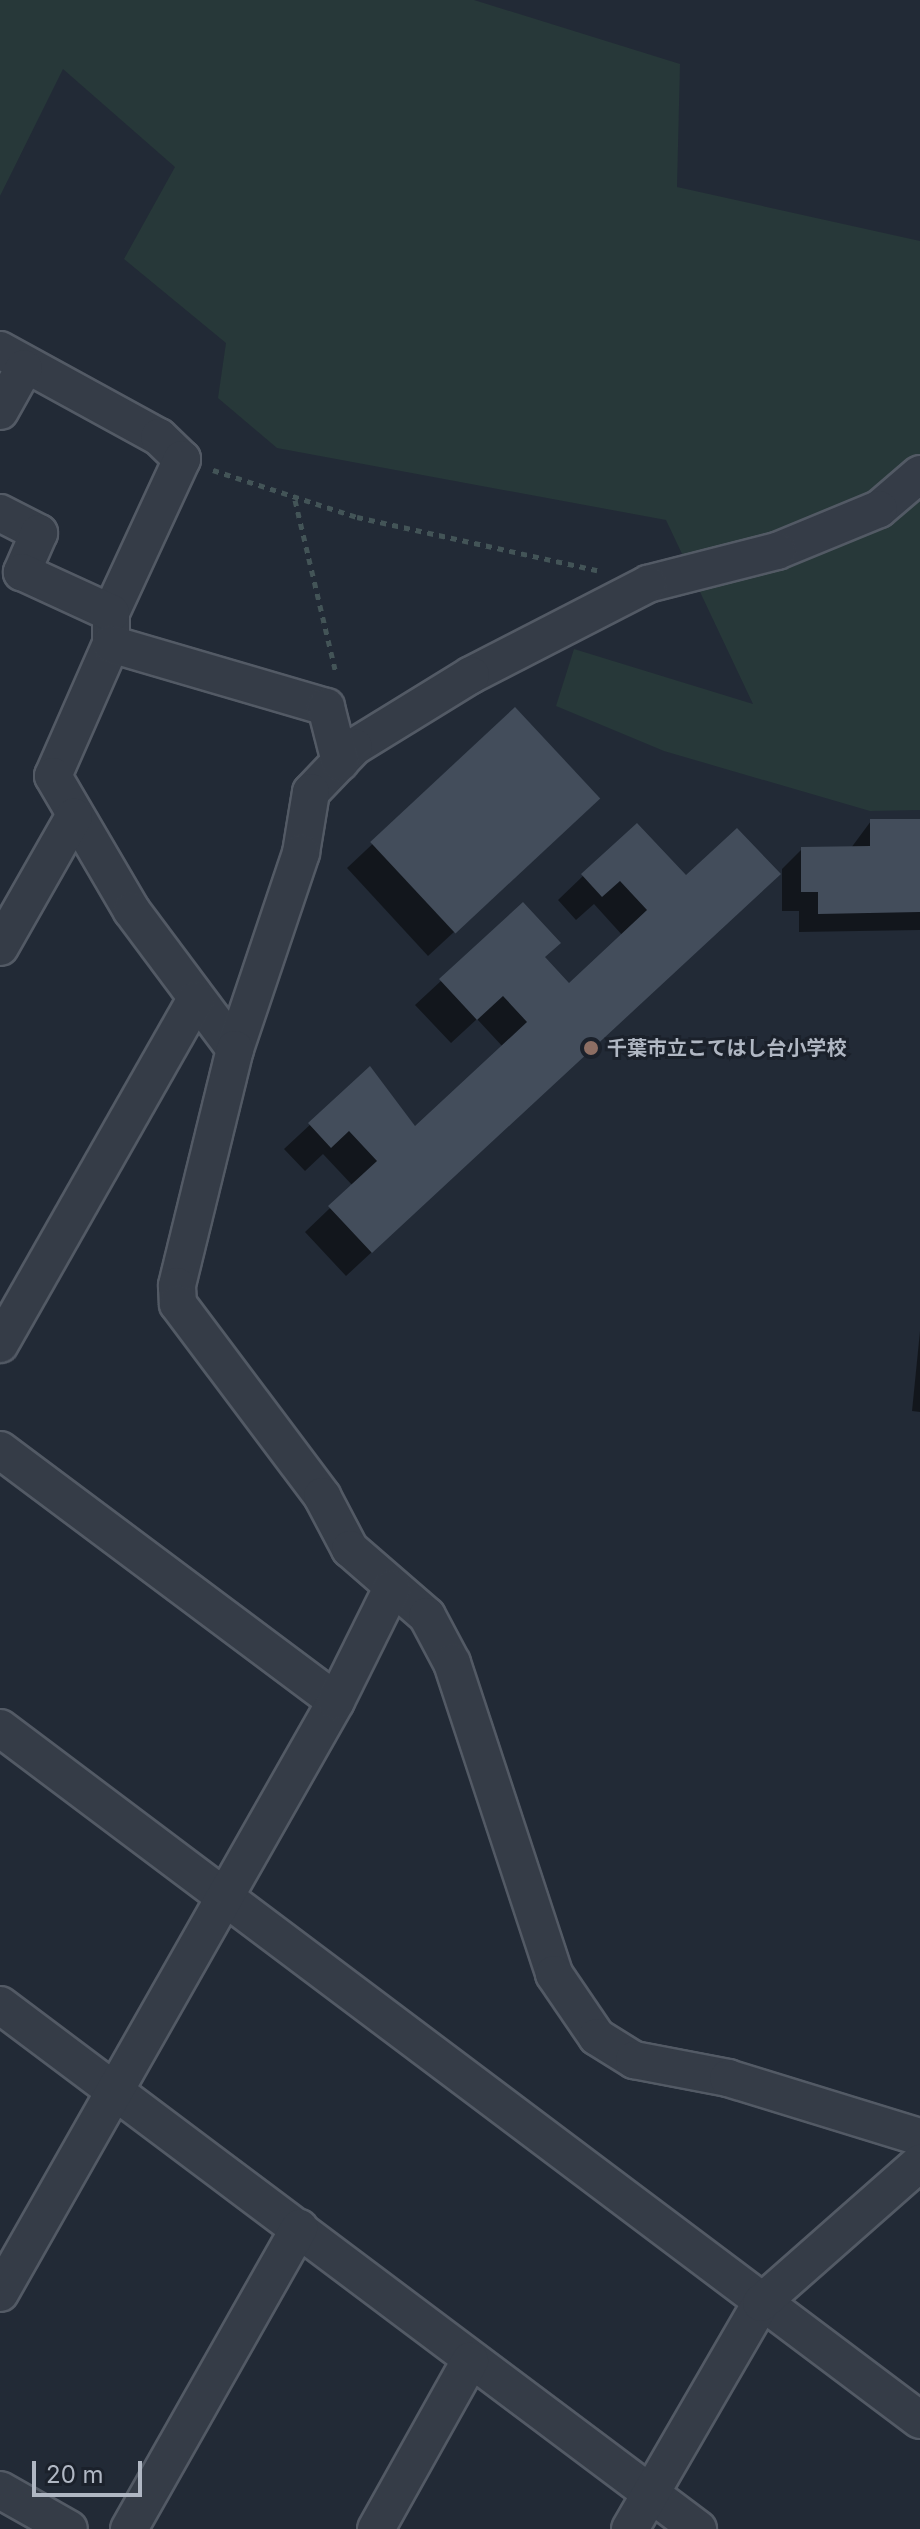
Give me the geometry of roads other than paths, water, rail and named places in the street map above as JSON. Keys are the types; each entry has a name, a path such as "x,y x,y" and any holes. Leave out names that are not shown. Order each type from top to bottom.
{"street":[{"path":"0,411 12,359 159,437 182,459 53,776 74,817 195,1001 235,1049"},
{"path":"920,474 879,509 777,551 648,584 471,675 340,762 311,792 301,853 235,1049 178,1304 322,1496 350,1549 427,1616 452,1663 554,1974 597,2037 634,2060 728,2078 920,2137"},
{"path":"0,513 39,533 22,572 111,629 326,707 340,762"},
{"path":"1,944 74,817"},
{"path":"0,1344 195,1001"},
{"path":"0,1450 336,1701"},
{"path":"0,2293 336,1701 392,1588"},
{"path":"0,1728 920,2420"},
{"path":"0,2005 299,2228 470,2361 698,2529"},
{"path":"630,2529 761,2303 920,2163"},
{"path":"129,2529 299,2228"},
{"path":"376,2529 470,2361"},
{"path":"0,2490 69,2529"}],"place":[{"name":"千葉市立こてはし台小学校","path":"591,1048"}]}
